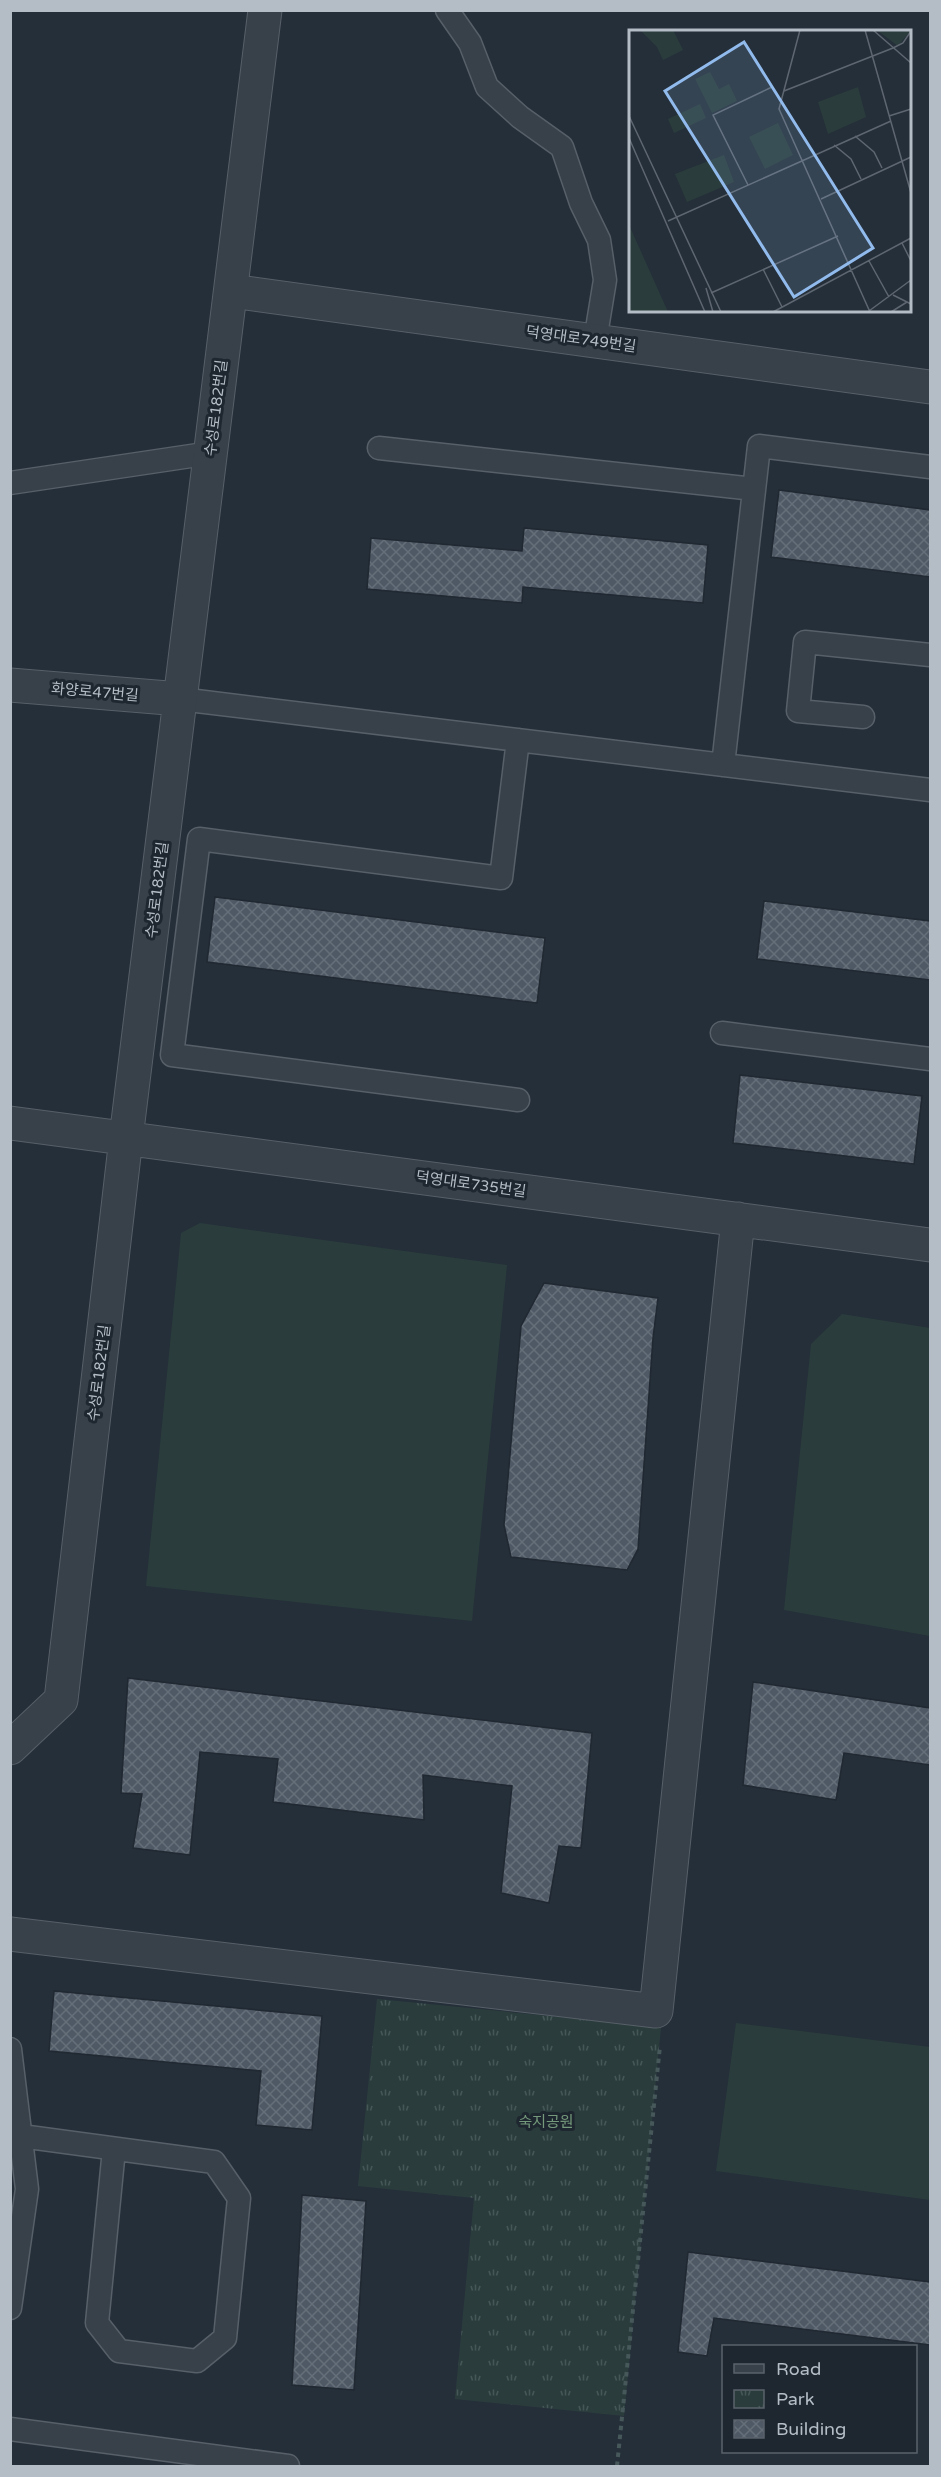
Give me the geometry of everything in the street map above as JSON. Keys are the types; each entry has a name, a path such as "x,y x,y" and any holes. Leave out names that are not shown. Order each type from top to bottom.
{"street":[{"name":"수성로182번길","path":"10,1748 62,1700 126,1138 265,10"},
{"name":"덕영대로749번길","path":"231,291 930,387"},
{"name":"화양로47번길","path":"10,685 180,699"},
{"name":"덕영대로735번길","path":"10,1123 930,1245"},
{"path":"10,1935 656,2010 738,1219"}],"lane":[{"path":"447,10 470,44 487,87 520,117 562,147 581,203 599,240 606,280 595,341"},
{"path":"723,765 759,446 930,467"},
{"path":"379,448 754,489"},
{"path":"10,483 211,453"},
{"path":"863,717 798,711 805,642 930,655"},
{"path":"180,699 930,790"},
{"path":"518,740 501,878 199,838 172,1055 518,1100"},
{"path":"722,1033 930,1059"},
{"path":"10,2049 27,2189 10,2308"},
{"path":"21,2136 214,2162 239,2198 225,2338 197,2361 119,2351 97,2323 114,2149"},
{"path":"10,2429 288,2466"}],"path":[{"path":"617,2466 662,2027 656,2010"}],"green space":[{"path":"200,1223 507,1265 472,1621 146,1586 181,1233"},
{"path":"842,1314 930,1328 930,1636 784,1610 811,1344"},
{"name":"숙지공원","path":"377,1999 661,2027 624,2416 455,2399 474,2198 358,2186"},
{"path":"736,2023 930,2047 930,2200 716,2171"}],"building":[{"path":"779,490 930,510 930,577 771,557"},
{"path":"524,528 708,545 703,603 523,587 522,603 367,589 371,538 522,551"},
{"path":"215,897 545,938 537,1003 207,962"},
{"path":"764,901 930,921 930,980 757,959"},
{"path":"740,1075 922,1096 914,1164 733,1143"},
{"path":"544,1283 658,1298 653,1338 638,1549 627,1570 511,1557 504,1525 521,1326"},
{"path":"128,1678 592,1733 581,1848 559,1846 549,1903 501,1893 512,1786 423,1775 424,1820 273,1802 278,1759 200,1752 190,1855 133,1848 142,1794 121,1793"},
{"path":"753,1682 930,1708 930,1765 844,1753 836,1800 743,1785"},
{"path":"54,1991 322,2016 312,2130 256,2125 261,2071 49,2051"},
{"path":"302,2195 366,2201 354,2390 292,2385"},
{"path":"688,2252 930,2282 930,2345 714,2318 707,2356 678,2352"}]}
